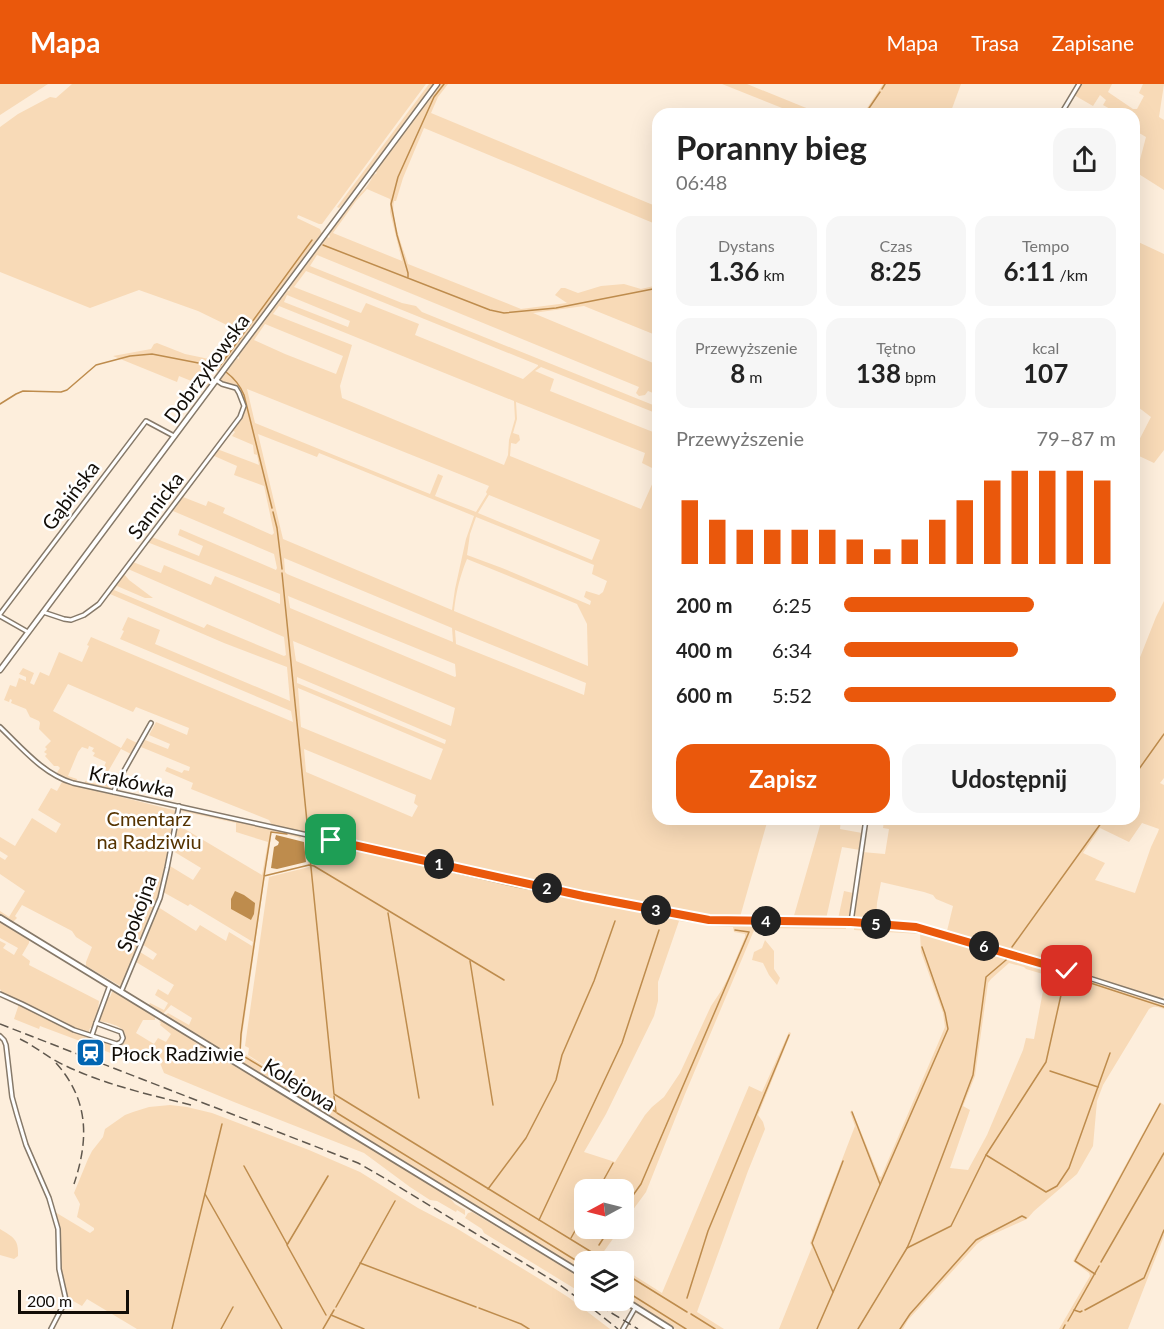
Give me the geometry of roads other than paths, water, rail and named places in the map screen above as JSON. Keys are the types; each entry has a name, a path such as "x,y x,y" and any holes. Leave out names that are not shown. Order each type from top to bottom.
{"main road":[{"name":"Dobrzykowska","path":"0,670 437,84"},
{"name":"Kolejowa","path":"0,918 574,1269"},
{"path":"635,1308 670,1329"}],"street":[{"path":"1065,108 1079,84"},
{"name":"Sannicka","path":"43,612 71,620 97,607 226,437 240,417 244,406 236,388 216,380"},
{"name":"Gąbińska","path":"0,615 146,421 175,436"},
{"path":"0,615 28,632"},
{"path":"114,792 151,723"},
{"name":"Krakówka","path":"0,727 37,763 54,776 70,782 522,883 709,920 851,922 922,928 1164,1002"},
{"name":"Spokojna","path":"121,992 160,898 179,806"},
{"path":"851,922 865,825"},
{"path":"92,1035 110,985"},
{"path":"0,994 75,1030 117,1044 121,1042 123,1038 119,1031 96,1023"},
{"path":"0,1035 6,1045 16,1115 49,1198 59,1233 59,1269 66,1300 51,1329"},
{"path":"622,1329 635,1308"}],"waterway":[{"path":"408,277 391,204 398,177 434,97 444,84"},
{"path":"882,89 885,84"},
{"path":"869,108 880,92"},
{"path":"0,404 23,391 61,392 67,390 96,365 130,356 152,354 219,367 312,240"},
{"path":"323,245 490,310 504,313 556,308 652,289"},
{"path":"226,372 241,388 244,395 272,508"},
{"path":"273,512 282,569"},
{"path":"282,573 308,832"},
{"path":"1140,768 1164,734"},
{"path":"1012,947 1100,825"},
{"path":"287,834 271,832 264,876 309,865 314,866 504,980"},
{"path":"308,838 334,1094 590,1251"},
{"path":"310,839 517,887 715,924 846,926"},
{"path":"264,877 240,1054 336,1112 334,1096"},
{"path":"388,913 419,1098"},
{"path":"488,1189 526,1138 556,1080 562,1055 594,981 615,921"},
{"path":"854,927 918,930 1164,1007"},
{"path":"539,1220 622,1043 659,930"},
{"path":"634,1194 641,1184 749,932 735,930"},
{"path":"817,1329 948,1029 945,1013 922,947"},
{"path":"858,1329 911,1239 973,1075 986,977 1008,957"},
{"path":"470,961 493,1105"},
{"path":"907,1248 951,1226 986,1155 1046,1062 1061,995"},
{"path":"687,1298 708,1231 789,1035"},
{"path":"986,1155 1046,1192 1057,1186 1069,1168 1110,1053"},
{"path":"1050,1071 1098,1087"},
{"path":"1095,1274 1075,1261 1160,1104"},
{"path":"852,1112 880,1184"},
{"path":"337,1113 574,1259"},
{"path":"172,1329 222,1124"},
{"path":"1101,1262 1164,1153"},
{"path":"833,1292 812,1243 843,1161"},
{"path":"604,1179 613,1163"},
{"path":"244,1166 287,1244"},
{"path":"326,1315 287,1245 328,1176"},
{"path":"205,1194 282,1329"},
{"path":"336,1307 395,1201"},
{"path":"900,1329 910,1314 976,1240 1022,1216 1026,1218"},
{"path":"1085,1310 1144,1278 1164,1230"},
{"path":"571,1238 574,1233"},
{"path":"599,1245 603,1239"},
{"path":"360,1263 476,1307"},
{"path":"1068,1321 1099,1266"},
{"path":"634,1279 687,1312"},
{"path":"634,1296 686,1329"},
{"path":"221,1329 233,1307"},
{"path":"479,1308 529,1329"},
{"path":"323,1329 334,1310"},
{"path":"1074,1310 1082,1311"},
{"path":"691,1314 715,1329"},
{"path":"331,1315 364,1329"},
{"path":"1063,1329 1065,1325"}],"railway":[{"path":"0,1024 358,1163 557,1283 618,1329"},
{"path":"20,1039 58,1062 80,1072 128,1089 195,1106"},
{"path":"56,1063 75,1091 83,1120 82,1151 74,1184"},
{"path":"608,1311 638,1329"}],"place":[{"name":"Płock Radziwie","path":"90,1053"}],"park label":[{"name":"Cmentarz na Radziwiu","path":"149,830"}]}
